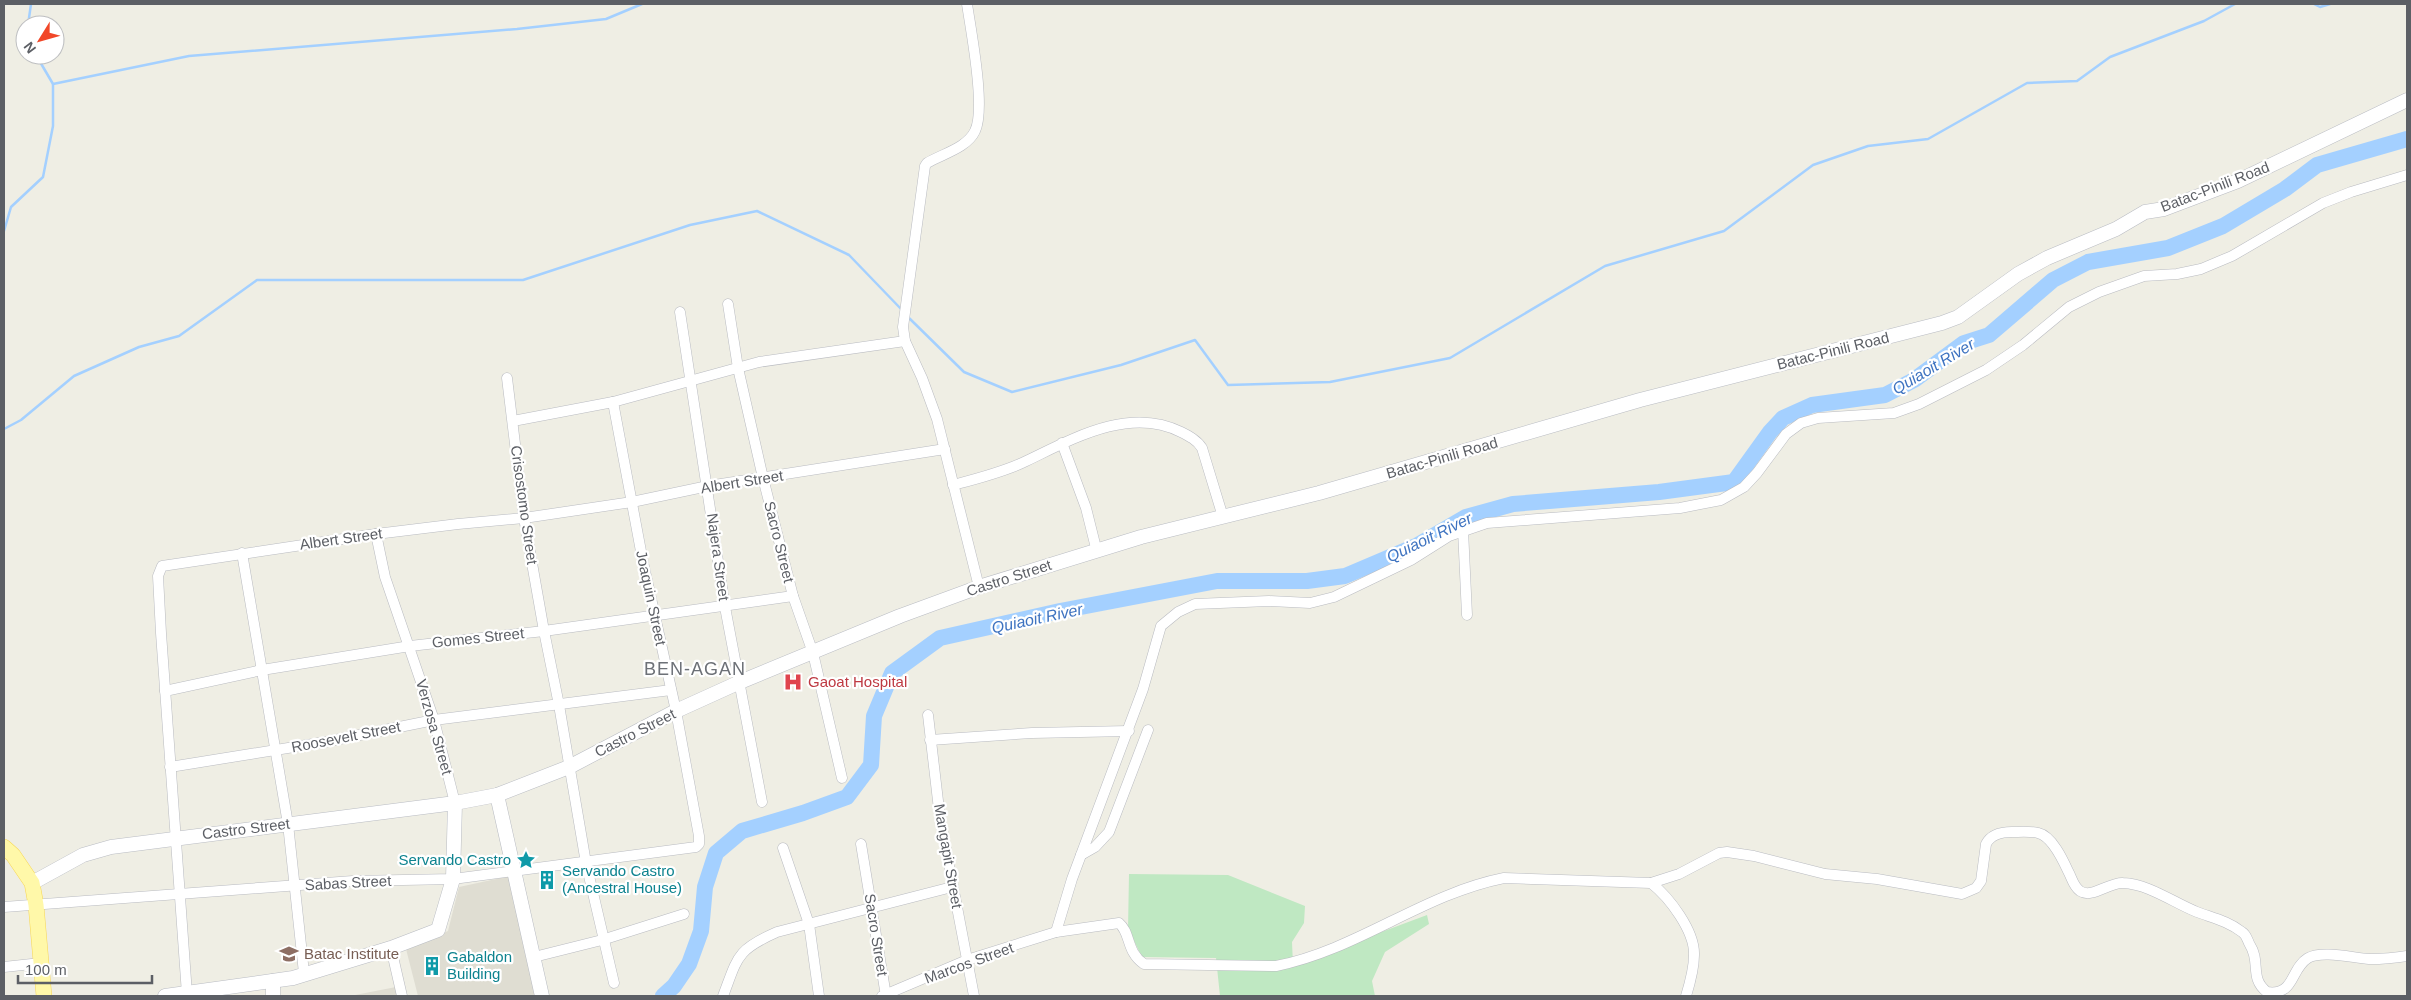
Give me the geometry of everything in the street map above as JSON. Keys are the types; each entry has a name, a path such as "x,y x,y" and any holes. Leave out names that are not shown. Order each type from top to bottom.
{"main road":[{"name":"Batac-Pinili Road","path":"1223,517 1386,475 1640,400 1942,323 1958,317 2018,274 2047,258 2116,230 2144,212 2164,209 2238,181 2407,100"},
{"name":"Castro Street","path":"32,883 83,855 111,847 455,803 497,795 570,767 676,711 740,682 900,616 979,587 1141,537 1223,517"},
{"path":"497,795 516,873 542,996"},
{"name":"Verzosa Street","path":"391,948 438,930 442,925 453,879 455,803"},
{"path":"4,846 13,855 32,883 36,905 44,996"},
{"path":"165,996 294,978 304,972 391,948"},
{"path":"273,981 273,996"}],"street":[{"path":"967,4 979,96 975,131 961,146 932,160 925,166 904,318 905,341 930,397 945,449 979,587"},
{"path":"1056,932 1081,855 1129,731 1161,626 1178,612 1195,604 1269,601 1310,604 1334,597 1411,560 1463,530 1487,523 1680,508 1721,500 1744,487 1786,434 1802,424 1818,418 1894,413 1919,404 1986,370 2023,345 2069,307 2099,292 2144,276 2177,274 2232,256 2323,204 2351,192 2407,175"},
{"name":"Sacro Street","path":"728,304 738,368 763,478 793,596 813,653 842,778"},
{"name":"Najera Street","path":"680,312 725,607 762,802"},
{"path":"513,421 613,402 775,358 905,341"},
{"name":"Crisostomo Street","path":"507,378 524,518 544,631 560,705 586,863 602,940 614,983"},
{"name":"Joaquin Street","path":"613,402 676,711 699,836 699,844 690,848"},
{"path":"953,485 1001,471 1062,443 1102,428 1116,425 1157,423 1170,426 1196,440 1202,448 1223,517"},
{"path":"1062,443 1086,508 1097,552"},
{"name":"Albert Street","path":"188,994 165,691 158,570 162,566 376,534 524,518 632,502 708,486 945,449"},
{"path":"1463,530 1467,615"},
{"name":"Verzosa Street","path":"376,534 385,577 434,720 455,803"},
{"path":"242,553 288,824 304,972"},
{"name":"Gomes Street","path":"165,691 262,670 410,646 544,631 793,596"},
{"name":"Roosevelt Street","path":"170,767 275,751 434,720 671,690"},
{"name":"Mangapit Street","path":"928,715 952,887 974,996"},
{"path":"1081,855 1095,847 1109,832 1148,730"},
{"path":"930,740 1032,733 1129,731"},
{"path":"1651,883 1679,874 1719,853 1727,852 1754,856 1825,874 1877,880 1962,894 1976,888 1981,881 1986,844 1989,839 2006,832 2034,832 2042,834 2053,846 2069,872 2073,883 2086,894 2093,893 2110,885 2122,883 2140,886 2198,912 2229,923 2245,934 2256,954 2256,979 2267,992 2274,993 2285,989 2300,966 2308,958 2330,955 2370,959 2407,956"},
{"name":"Sacro Street","path":"861,844 885,996"},
{"name":"Sabas Street","path":"4,907 353,881 453,879 516,873 690,848"},
{"path":"783,848 809,924 819,996"},
{"name":"Marcos Street","path":"885,996 967,960 1056,932 1119,923 1123,926 1131,950 1138,960 1144,964 1276,966 1294,962 1357,938 1441,897 1487,881 1504,878 1526,878 1651,883"},
{"path":"1651,883 1675,907 1694,952 1692,974 1686,996"},
{"path":"723,996 740,953 761,939 777,932 952,887"},
{"path":"534,957 602,940 684,914"},
{"path":"391,948 402,996"},
{"path":"4,967 41,963"}],"shaded area":[{"path":"510,876 537,996 418,996 406,949 448,931 459,887"},
{"path":"396,987 398,996 350,996"}],"green space":[{"path":"1129,874 1228,875 1305,906 1304,923 1292,942 1293,965 1427,915 1429,924 1385,952 1372,981 1375,996 1220,996 1216,958 1142,957 1128,929"}],"waterway":[{"path":"29,15 31,4"},
{"path":"53,84 189,56 517,29 606,19 642,4"},
{"path":"907,316 964,372 1012,392 1121,365 1195,340 1228,385 1330,382 1450,358 1605,266 1724,231 1813,165 1868,146 1928,139 2027,83 2077,81 2110,57 2204,21 2235,4"},
{"path":"2314,4 2320,7 2330,4"},
{"path":"4,231 11,207 43,177 53,126 53,84 42,65"},
{"name":"Quiaoit River","path":"663,996 674,986 689,964 701,931 705,887 716,853 742,831 803,813 847,797 871,765 874,716 892,673 940,638 1060,611 1217,581 1307,581 1345,576 1418,545 1466,517 1513,504 1659,492 1734,482 1770,432 1783,418 1812,405 1885,395 1914,380 1964,343 1989,335 2053,280 2088,262 2168,248 2223,226 2285,189 2317,165 2407,139"},
{"path":"4,429 21,420 74,376 139,347 179,336 257,280 523,280 690,225 757,211 849,255 902,310"}],"place":[{"name":"Gaoat Hospital","path":"793,682"},
{"name":"Servando Castro","path":"526,860"},
{"name":"Servando Castro (Ancestral House)","path":"547,880"},
{"name":"Batac Institute","path":"289,954"},
{"name":"Gabaldon Building","path":"432,966"}],"district":[{"name":"BEN-AGAN","path":"695,669"}]}
